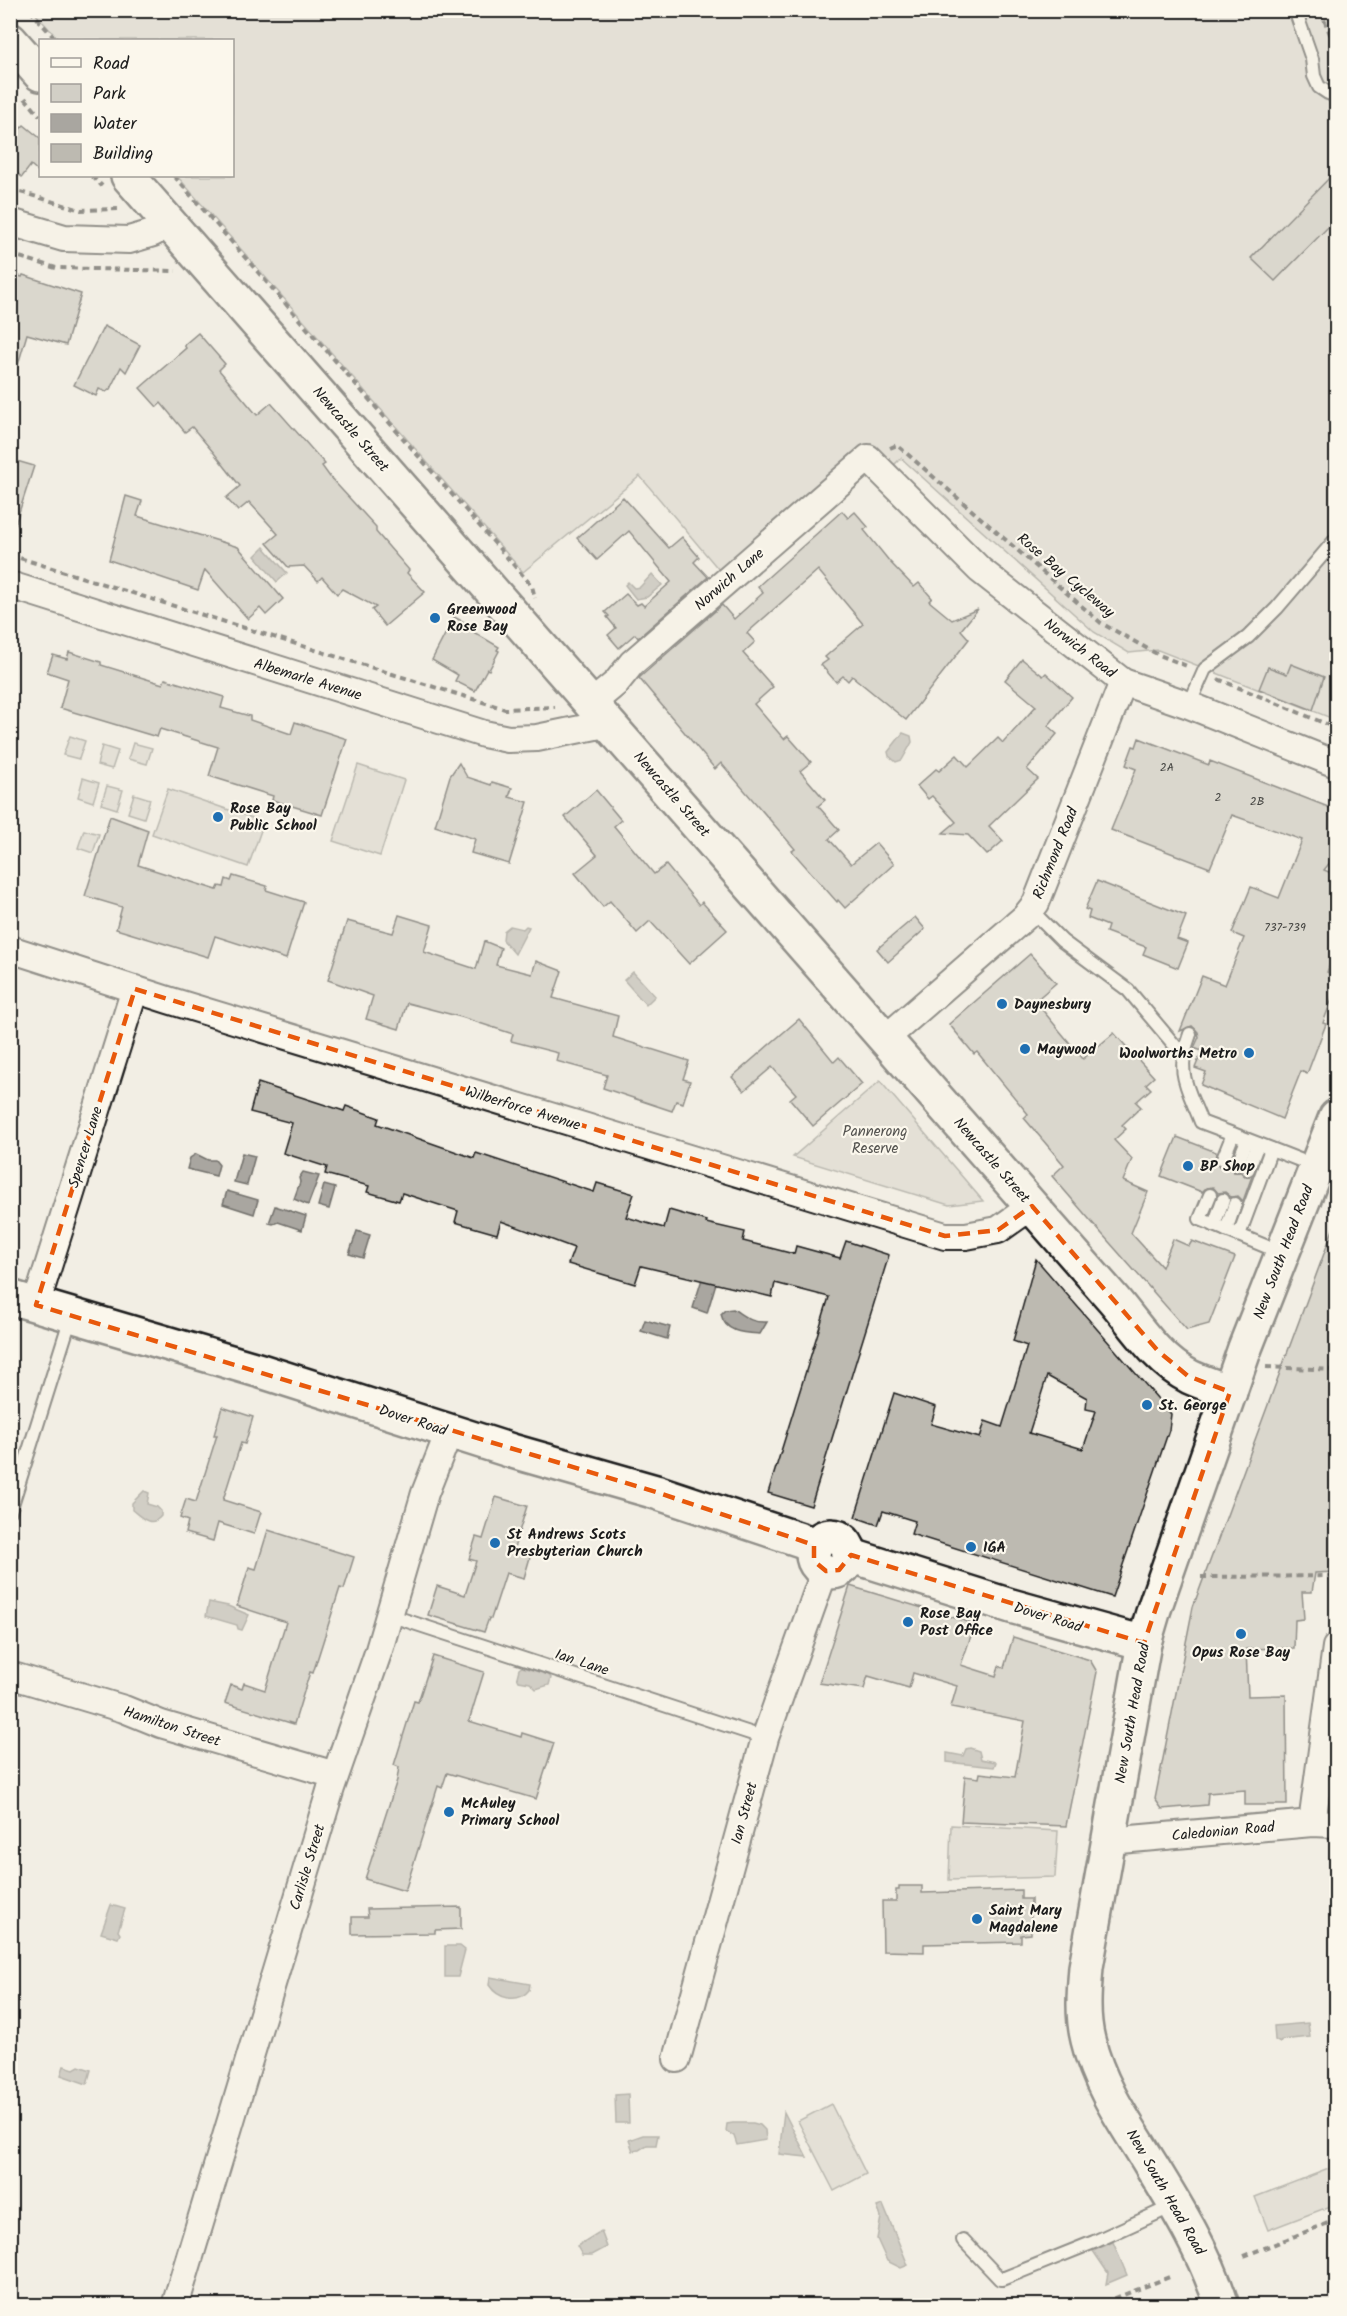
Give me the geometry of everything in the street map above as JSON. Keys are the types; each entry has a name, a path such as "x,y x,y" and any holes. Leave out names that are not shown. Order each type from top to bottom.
{"street":[{"path":"10,40 39,73"},
{"name":"Newcastle Street","path":"116,189 169,223 886,1038 1158,1352 1188,1376 1230,1392"},
{"path":"10,222 64,238 129,240 153,233 169,223"},
{"name":"Norwich Lane","path":"601,713 616,683 632,663 868,458"},
{"name":"Norwich Road","path":"868,458 980,570 1123,682 1189,705 1336,764"},
{"name":"Albemarle Avenue","path":"11,586 484,734 508,739 537,738 601,713"},
{"name":"Richmond Road","path":"886,1038 1025,917 1036,903 1123,682"},
{"name":"Wilberforce Avenue","path":"10,949 945,1236 966,1236 998,1230 1032,1206"},
{"name":"Spencer Lane","path":"23,1301 135,989"},
{"name":"New South Head Road","path":"1222,2306 1208,2267 1176,2205 1099,2074 1087,2039 1083,2003 1086,1967 1144,1643 1168,1567 1245,1347 1336,1117"},
{"name":"Dover Road","path":"23,1301 261,1371 449,1432 697,1505 830,1557 1144,1643"},
{"name":"Carlisle Street","path":"175,2306 335,1775 389,1615 425,1493 449,1432"},
{"name":"Ian Street","path":"677,2059 765,1738 830,1557"},
{"path":"1324,1824 1336,1647"},
{"name":"Hamilton Street","path":"10,1675 124,1709 161,1724 335,1775"},
{"name":"Caledonian Road","path":"1109,1841 1324,1824"}],"lane":[{"path":"1295,10 1319,87 1336,96"},
{"path":"1189,705 1205,669 1248,637 1336,539"},
{"path":"1031,910 1062,941 1128,990 1182,1054"},
{"path":"1190,1034 1182,1054 1182,1076 1201,1122 1316,1167"},
{"path":"1223,1159 1233,1134"},
{"path":"1242,1167 1252,1142"},
{"path":"1239,1235 1271,1149"},
{"path":"1210,1195 1200,1219 1283,1253"},
{"path":"1220,1227 1229,1202"},
{"path":"10,1511 71,1315"},
{"name":"Ian Lane","path":"389,1615 765,1738"},
{"path":"963,2240 1002,2279 1094,2242 1176,2205"}],"path":[{"path":"30,10 55,39"},
{"path":"1320,10 1336,48"},
{"path":"10,189 81,210 122,209 116,189 94,177"},
{"path":"175,177 532,586 536,603"},
{"path":"10,254 56,268 177,271"},
{"name":"Rose Bay Cycleway","path":"868,458 897,445 1101,623 1157,654 1336,728"},
{"path":"10,555 505,709 555,707"},
{"path":"1274,1368 1336,1370"},
{"path":"1201,1577 1336,1576"},
{"path":"1244,2256 1336,2220"},
{"path":"1095,2306 1172,2276"}],"highlighted area":[{"path":"135,989 945,1236 998,1230 1032,1206 1158,1351 1188,1376 1230,1392 1144,1643 851,1555 839,1570 826,1571 814,1561 814,1545 656,1492 36,1305"}],"green space":[{"path":"33,11 1336,11 1336,720 1158,650 1129,653 1094,632 901,458 887,472 870,448 725,577 640,476 523,572 178,177 234,177 234,39 58,39"},
{"path":"70,736 85,741 79,759 63,755"},
{"path":"133,743 152,748 147,764 128,759"},
{"path":"102,746 118,751 112,769 97,765"},
{"path":"358,765 404,780 380,856 333,841"},
{"path":"83,778 99,783 93,802 78,797"},
{"path":"107,786 123,790 117,809 101,804"},
{"path":"168,789 264,822 248,867 152,834"},
{"path":"134,794 150,799 144,818 128,813"},
{"path":"84,830 99,834 93,853 78,848"},
{"name":"Pannerong Reserve","path":"880,1081 983,1201 949,1205 793,1157"},
{"path":"951,1825 1058,1831 1055,1877 949,1880"},
{"path":"831,2104 866,2174 834,2191 798,2121"},
{"path":"1334,2167 1336,2204 1268,2230 1255,2197"}],"water":[{"path":"264,547 287,573 277,582 255,556"},
{"path":"652,574 662,585 647,597 636,599 625,585 628,582 634,588 640,587"},
{"path":"903,733 911,736 912,742 902,760 896,762 888,752"},
{"path":"510,926 523,929 526,926 529,927 515,954 503,940 504,931"},
{"path":"633,972 655,996 646,1005 624,980"},
{"path":"242,1153 255,1156 247,1185 234,1182"},
{"path":"196,1154 208,1160 215,1160 219,1165 216,1176 187,1169 190,1158"},
{"path":"303,1172 319,1176 308,1205 294,1199 300,1182 299,1178"},
{"path":"324,1185 335,1188 329,1209 318,1206"},
{"path":"227,1191 258,1200 254,1214 223,1204"},
{"path":"275,1206 306,1216 302,1230 278,1222 269,1223"},
{"path":"357,1231 370,1235 363,1258 349,1254"},
{"path":"702,1279 716,1283 707,1313 693,1308"},
{"path":"733,1309 745,1317 767,1322 760,1334 736,1331 727,1325 721,1314 725,1310"},
{"path":"645,1320 670,1327 667,1339 641,1331"},
{"path":"144,1491 149,1493 147,1504 161,1511 161,1516 157,1520 146,1520 132,1510 132,1503"},
{"path":"209,1602 228,1606 249,1615 242,1630 238,1629 237,1625 206,1616"},
{"path":"522,1667 549,1675 551,1678 549,1685 536,1689 530,1683 519,1681 517,1677"},
{"path":"966,1749 979,1751 981,1759 996,1762 994,1767 947,1762 947,1753 963,1756"},
{"path":"111,1905 125,1909 118,1938 101,1933"},
{"path":"445,1946 460,1946 465,1950 458,1977 445,1977"},
{"path":"490,1977 530,1984 529,1990 519,1997 508,1998 493,1990 489,1985"},
{"path":"1308,2023 1310,2037 1282,2040 1280,2043 1275,2040 1274,2026"},
{"path":"64,2066 74,2069 79,2066 91,2070 87,2084 61,2075"},
{"path":"628,2094 629,2123 616,2123 615,2095"},
{"path":"784,2112 807,2157 779,2154"},
{"path":"727,2124 760,2125 765,2130 766,2140 737,2145 734,2136 726,2131"},
{"path":"643,2135 658,2135 656,2145 647,2145 633,2151 629,2140"},
{"path":"883,2205 908,2265 901,2268 887,2261 877,2239 881,2217 877,2207"},
{"path":"601,2231 607,2247 592,2255 582,2255 577,2246"},
{"path":"1113,2242 1127,2275 1106,2284 1108,2273 1093,2251"}],"building":[{"path":"10,122 20,129 24,125 39,137 39,172 31,165 22,177 10,168"},
{"path":"1336,171 1336,219 1275,281 1251,258"},
{"path":"10,273 81,294 66,345 27,334 15,375 10,374"},
{"path":"104,326 140,345 126,372 121,367 110,389 106,392 99,389 96,396 74,385"},
{"path":"198,333 225,364 219,370 257,415 271,403 325,464 322,466 330,477 376,527 376,532 409,570 407,573 425,592 385,626 372,610 376,607 342,589 337,594 322,577 318,581 304,566 288,567 267,543 278,534 249,502 238,511 226,498 240,486 214,453 192,427 185,432 161,403 157,407 140,388 186,348 184,345"},
{"path":"10,459 34,466 14,528 10,527"},
{"path":"126,496 142,501 137,516 238,547 283,599 266,615 260,608 248,619 205,570 198,590 109,560"},
{"path":"623,497 669,548 682,537 699,557 694,562 708,577 638,638 635,634 619,648 608,635 616,628 605,612 626,594 637,605 641,603 644,606 671,582 629,531 597,560 577,538"},
{"path":"842,511 848,518 855,512 868,527 864,530 890,562 914,587 919,583 932,598 929,601 952,620 978,609 961,630 969,639 906,720 852,676 848,681 843,676 836,682 821,665 828,660 825,657 863,624 818,570 747,633 755,642 743,653 773,687 754,704 784,739 788,736 811,762 800,771 825,800 818,806 839,830 829,839 851,864 876,843 894,864 845,908 792,851 795,849 721,763 715,769 639,678 722,605 734,619 763,593 758,586"},
{"path":"454,617 472,626 470,630 499,647 489,670 487,669 475,691 455,681 458,675 432,660"},
{"path":"69,652 101,662 101,665 163,684 165,679 224,697 221,708 250,716 250,720 291,734 295,722 347,739 322,815 272,800 273,796 209,776 218,747 160,729 157,737 60,708 68,679 47,672 53,655 67,659"},
{"path":"1022,659 1043,676 1046,673 1072,697 1048,726 1057,734 1027,769 1038,779 989,826 1003,841 987,855 968,835 943,833 956,822 932,796 928,799 917,786 957,755 968,767 998,738 1003,743 1036,706 1005,680"},
{"path":"1291,664 1324,677 1313,710 1259,689 1268,667 1287,674"},
{"path":"1139,738 1209,765 1210,761 1336,810 1336,855 1324,870 1336,875 1336,948 1327,972 1336,976 1336,988 1323,1023 1326,1024 1307,1074 1301,1071 1282,1119 1201,1085 1206,1072 1195,1068 1202,1051 1194,1048 1199,1037 1198,1032 1192,1026 1180,1031 1202,976 1225,985 1244,938 1232,933 1251,887 1279,898 1302,840 1232,815 1210,868 1111,830 1136,769 1126,765 1133,746 1136,747"},
{"path":"459,763 467,777 491,785 492,782 512,788 509,797 528,802 509,864 471,853 475,839 435,826 450,776"},
{"path":"596,790 621,820 614,826 654,874 666,865 699,905 702,902 727,930 689,964 650,921 637,933 610,901 603,907 575,873 597,855 565,817"},
{"path":"110,816 148,830 138,865 217,890 219,886 224,887 226,879 231,881 233,876 267,886 266,890 304,902 286,959 215,936 208,957 116,929 122,907 85,896"},
{"path":"1097,881 1186,916 1177,939 1188,943 1178,968 1143,954 1146,947 1106,932 1108,926 1088,918 1090,911 1085,909"},
{"path":"399,915 432,925 424,952 476,969 484,941 501,948 496,965 532,974 536,961 562,971 553,998 618,1016 613,1037 689,1061 683,1079 690,1081 683,1103 676,1101 672,1111 603,1088 607,1075 556,1061 558,1053 511,1041 513,1034 461,1017 407,1003 399,1029 366,1019 373,996 328,980 347,921 393,933"},
{"path":"915,917 925,929 888,962 877,949"},
{"path":"1030,954 1056,983 1035,1001 1083,1059 1114,1033 1154,1077 1146,1084 1151,1089 1136,1102 1141,1107 1122,1125 1126,1129 1114,1140 1132,1159 1123,1181 1148,1192 1131,1233 1162,1267 1173,1239 1189,1246 1192,1241 1235,1257 1209,1324 1187,1330 1102,1234 1052,1176 1064,1165 1024,1118 1028,1114 977,1052 974,1054 949,1024"},
{"path":"799,1019 834,1062 839,1057 862,1084 813,1126 790,1099 796,1094 772,1067 744,1091 732,1077"},
{"path":"258,1083 344,1111 346,1106 379,1118 377,1124 474,1158 476,1153 594,1192 597,1183 634,1194 626,1217 664,1228 669,1210 707,1221 706,1223 745,1232 743,1241 794,1254 796,1246 840,1258 846,1241 889,1255 811,1506 768,1493 829,1297 775,1283 772,1297 641,1266 635,1284 568,1264 574,1248 501,1221 497,1234 455,1222 458,1211 402,1193 399,1201 367,1192 369,1186 325,1174 327,1167 283,1153 292,1123 250,1112"},
{"name":"BP Shop","path":"1177,1137 1216,1152 1215,1161 1219,1166 1225,1167 1229,1164 1233,1172 1241,1172 1246,1177 1252,1176 1243,1201 1238,1196 1231,1197 1225,1192 1218,1193 1213,1187 1206,1188 1202,1192 1161,1176"},
{"path":"1335,1224 1336,1458 1334,1458 1333,1496 1336,1496 1336,1561 1334,1572 1315,1573 1312,1592 1302,1592 1304,1619 1295,1620 1294,1648 1246,1649 1248,1696 1286,1695 1287,1805 1245,1805 1245,1790 1208,1793 1207,1805 1162,1809 1155,1799 1193,1607"},
{"path":"1036,1259 1171,1414 1169,1430 1112,1597 911,1534 915,1521 883,1511 878,1525 855,1517 894,1393 936,1407 931,1424 980,1438 985,1421 1002,1427 1027,1346 1013,1341","holes":["1047,1376 1087,1398 1086,1409 1096,1411 1083,1449 1029,1433"]},
{"path":"222,1407 253,1417 245,1444 241,1443 223,1500 261,1512 254,1534 218,1523 213,1541 185,1533 188,1521 180,1518 186,1499 196,1502 217,1435 214,1435"},
{"name":"St Andrews Scots Presbyterian Church","path":"496,1497 527,1506 514,1548 531,1554 524,1578 506,1573 491,1619 489,1618 484,1632 428,1615 437,1586 465,1595 476,1561 469,1559 476,1537 483,1539"},
{"path":"268,1530 354,1557 344,1589 340,1588 294,1724 225,1703 231,1685 242,1689 244,1683 265,1690 286,1622 237,1606 249,1567 256,1569"},
{"path":"850,1586 975,1624 961,1665 996,1676 999,1666 1004,1668 1013,1637 1090,1660 1097,1672 1066,1826 961,1822 965,1776 979,1778 980,1773 1015,1777 1025,1721 951,1707 957,1686 913,1673 909,1688 868,1676 864,1689 819,1683"},
{"path":"433,1656 484,1672 469,1721 521,1737 522,1733 554,1743 536,1799 447,1773 442,1788 438,1786 405,1891 365,1879 397,1780 399,1767 394,1765 414,1701 418,1702"},
{"path":"899,1886 922,1886 922,1893 1021,1890 1021,1899 1031,1899 1031,1934 1021,1935 1021,1942 924,1944 924,1952 883,1951 882,1901 896,1901 896,1890 899,1890"},
{"path":"461,1907 461,1929 435,1930 435,1933 352,1934 352,1917 368,1917 367,1909"}],"place":[{"name":"Greenwood Rose Bay","path":"435,618"},
{"name":"Rose Bay Public School","path":"218,817"},
{"name":"Daynesbury","path":"1002,1004"},
{"name":"Maywood","path":"1025,1049"},
{"name":"Woolworths Metro","path":"1249,1053"},
{"name":"BP Shop","path":"1188,1166"},
{"name":"St. George","path":"1147,1405"},
{"name":"St Andrews Scots Presbyterian Church","path":"495,1543"},
{"name":"IGA","path":"971,1547"},
{"name":"Rose Bay Post Office","path":"908,1622"},
{"name":"Opus Rose Bay","path":"1241,1634"},
{"name":"McAuley Primary School","path":"449,1812"},
{"name":"Saint Mary Magdalene","path":"977,1919"}]}
